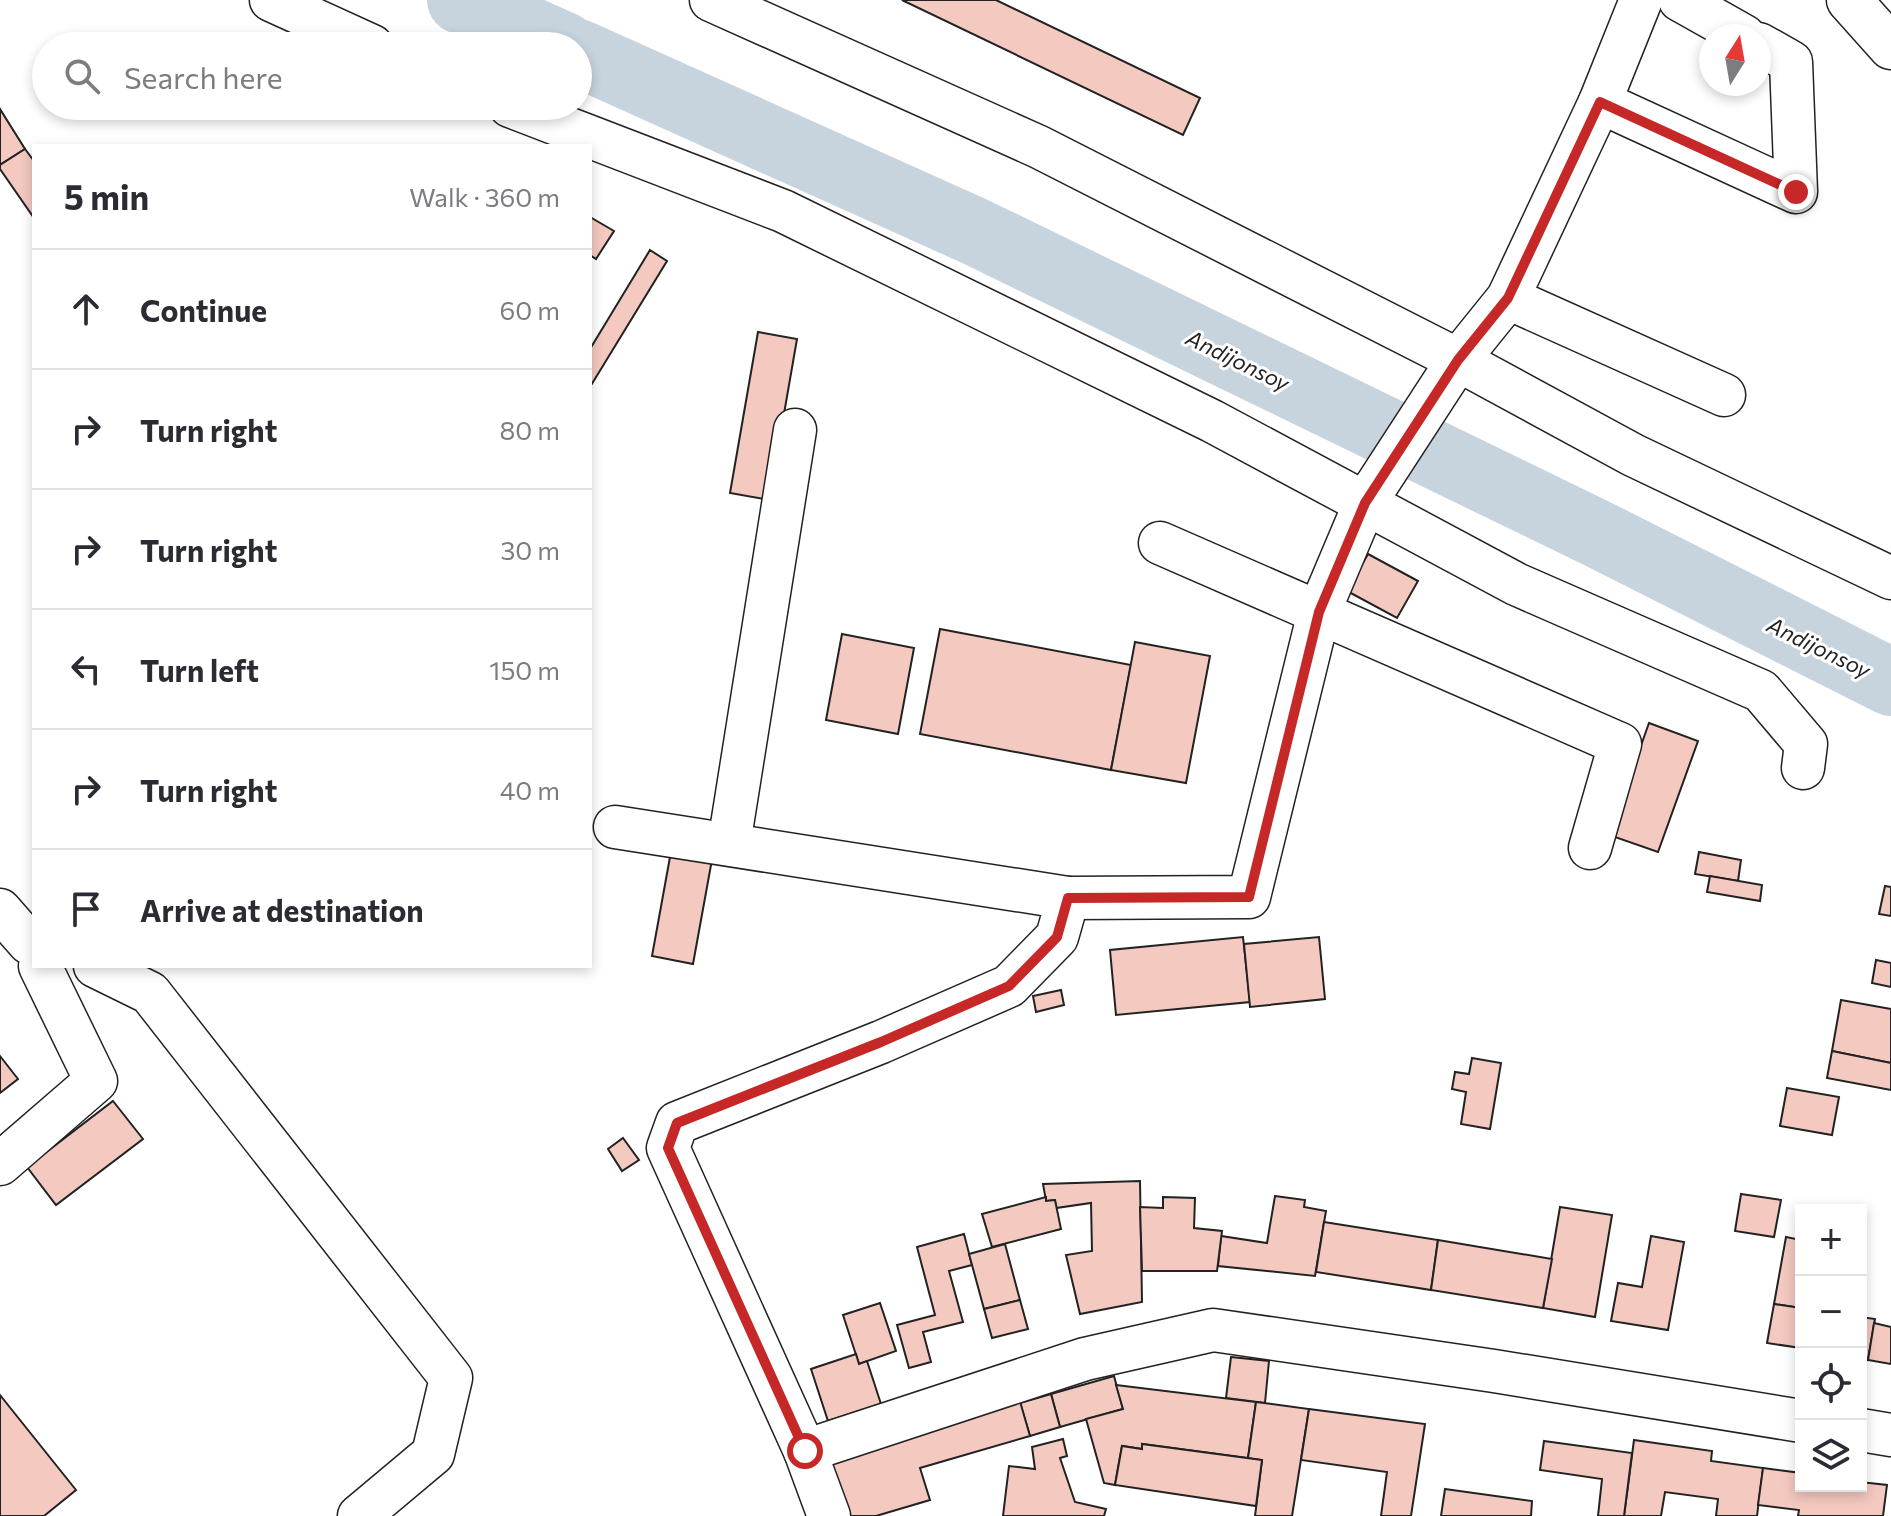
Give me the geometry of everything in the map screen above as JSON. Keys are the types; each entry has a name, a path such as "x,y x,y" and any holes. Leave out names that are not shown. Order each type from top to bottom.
{"main road":[{"path":"1849,0 1891,47"}],"lane":[{"path":"271,0 341,32"},
{"path":"711,0 1039,147 1458,360 1633,455 1891,578"},
{"path":"615,827 1068,898 1249,897 1319,612 1365,503 1458,360 1508,298 1600,102 1641,0"},
{"path":"1680,0 1723,24"},
{"path":"1600,102 1796,192 1791,62 1771,51"},
{"path":"546,120 783,211 1212,421 1516,584 1761,691 1806,744 1803,768"},
{"path":"1508,298 1724,395"},
{"path":"729,844 795,430"},
{"path":"1160,543 1620,744 1590,848"},
{"path":"829,1516 805,1451 668,1148 677,1123 881,1042 1009,986 1057,937 1068,898"},
{"path":"0,910 32,949"},
{"path":"0,1164 96,1081 42,968"},
{"path":"99,968 150,993 451,1378 433,1454 359,1516"},
{"path":"805,1451 1085,1359 1213,1330 1494,1371 1795,1420"},
{"path":"1867,1431 1891,1435"}],"building":[{"path":"902,0 996,0 1200,98 1183,135"},
{"path":"0,109 25,149 0,165"},
{"path":"25,149 32,158 32,215 0,169 0,165"},
{"path":"592,218 614,231 596,259 592,256"},
{"path":"650,250 667,261 592,384 592,346"},
{"path":"758,332 797,339 769,500 730,493"},
{"path":"1368,554 1418,581 1397,618 1347,591"},
{"path":"940,629 1131,665 1111,770 920,734"},
{"path":"842,634 914,648 898,734 826,720"},
{"path":"1135,642 1210,656 1186,783 1111,770"},
{"path":"1649,723 1698,741 1658,852 1609,835"},
{"path":"672,846 713,854 693,964 652,956"},
{"path":"1699,852 1741,860 1738,881 1695,874"},
{"path":"1710,876 1762,885 1760,901 1707,892"},
{"path":"1885,886 1891,887 1891,916 1879,914"},
{"path":"1243,937 1250,1002 1116,1015 1110,950"},
{"path":"1319,937 1325,999 1250,1007 1244,944"},
{"path":"1876,960 1891,963 1891,987 1872,983"},
{"path":"1061,990 1064,1005 1036,1012 1033,996"},
{"path":"1841,1000 1891,1009 1891,1063 1832,1051"},
{"path":"1832,1051 1891,1063 1891,1090 1827,1078"},
{"path":"0,1056 18,1079 0,1093"},
{"path":"1472,1058 1501,1063 1490,1129 1461,1124 1466,1092 1452,1089 1455,1072 1469,1074"},
{"path":"1787,1088 1839,1097 1832,1135 1780,1126"},
{"path":"113,1101 143,1139 56,1205 27,1167"},
{"path":"623,1138 639,1160 622,1171 608,1149"},
{"path":"1140,1181 1142,1302 1080,1314 1066,1255 1092,1251 1091,1203 1056,1208 1055,1200 1046,1201 1043,1184"},
{"path":"1741,1194 1781,1200 1774,1237 1735,1231"},
{"path":"1275,1196 1305,1200 1304,1207 1326,1211 1315,1276 1218,1266 1221,1236 1267,1243"},
{"path":"1046,1197 1046,1201 1055,1200 1061,1229 992,1247 982,1214"},
{"path":"1163,1197 1195,1198 1194,1228 1222,1231 1217,1271 1142,1271 1140,1207 1163,1208"},
{"path":"1560,1207 1612,1215 1595,1317 1543,1308"},
{"path":"1324,1222 1438,1240 1431,1290 1316,1272"},
{"path":"964,1234 972,1265 949,1271 963,1322 923,1332 931,1362 909,1368 897,1325 935,1315 917,1247"},
{"path":"1651,1236 1684,1242 1668,1330 1611,1321 1618,1283 1642,1287"},
{"path":"1786,1237 1795,1239 1795,1307 1774,1304"},
{"path":"1438,1240 1552,1259 1543,1308 1431,1290"},
{"path":"1005,1244 1020,1300 984,1309 969,1254"},
{"path":"1020,1300 1028,1329 992,1338 984,1309"},
{"path":"880,1303 896,1351 859,1364 843,1315"},
{"path":"1774,1304 1795,1307 1795,1347 1767,1343"},
{"path":"1867,1318 1875,1319 1867,1360"},
{"path":"1874,1323 1891,1327 1891,1364 1868,1360"},
{"path":"856,1354 859,1364 867,1361 881,1404 828,1421 811,1369"},
{"path":"1231,1357 1269,1361 1265,1403 1226,1398"},
{"path":"1114,1376 1123,1409 1060,1427 1051,1394"},
{"path":"1116,1385 1256,1402 1248,1458 1142,1444 1142,1449 1122,1446 1115,1485 1104,1483 1086,1419 1123,1409"},
{"path":"1051,1394 1060,1427 1030,1436 1020,1403"},
{"path":"0,1395 76,1490 44,1516 0,1516"},
{"path":"1019,1398 1030,1436 920,1468 930,1500 876,1516 844,1516 826,1454"},
{"path":"1256,1402 1309,1409 1292,1516 1255,1516 1262,1460 1248,1458"},
{"path":"1309,1409 1425,1424 1411,1516 1381,1516 1387,1472 1301,1460"},
{"path":"1063,1439 1067,1456 1060,1458 1075,1502 1106,1509 1104,1516 1003,1516 1009,1466 1035,1469 1032,1447"},
{"path":"1634,1440 1712,1451 1711,1461 1763,1468 1757,1516 1716,1516 1718,1499 1665,1492 1661,1516 1624,1516"},
{"path":"1544,1441 1632,1453 1624,1516 1598,1516 1602,1479 1540,1470"},
{"path":"1142,1444 1262,1460 1256,1506 1115,1485 1122,1446 1142,1449"},
{"path":"1763,1468 1795,1472 1795,1492 1867,1492 1867,1483 1887,1485 1883,1516 1798,1516 1799,1510 1758,1505"},
{"path":"1445,1489 1532,1501 1531,1516 1441,1516"}],"waterway":[{"name":"Andijonsoy","path":"461,0 533,32"},
{"name":"Andijonsoy","path":"592,59 974,231 1598,534 1891,682"}],"route":[{"path":"805,1451 668,1148 677,1123 881,1042 1009,986 1057,937 1068,898 1249,897 1319,612 1365,503 1458,360 1508,298 1600,102 1796,192"}]}
